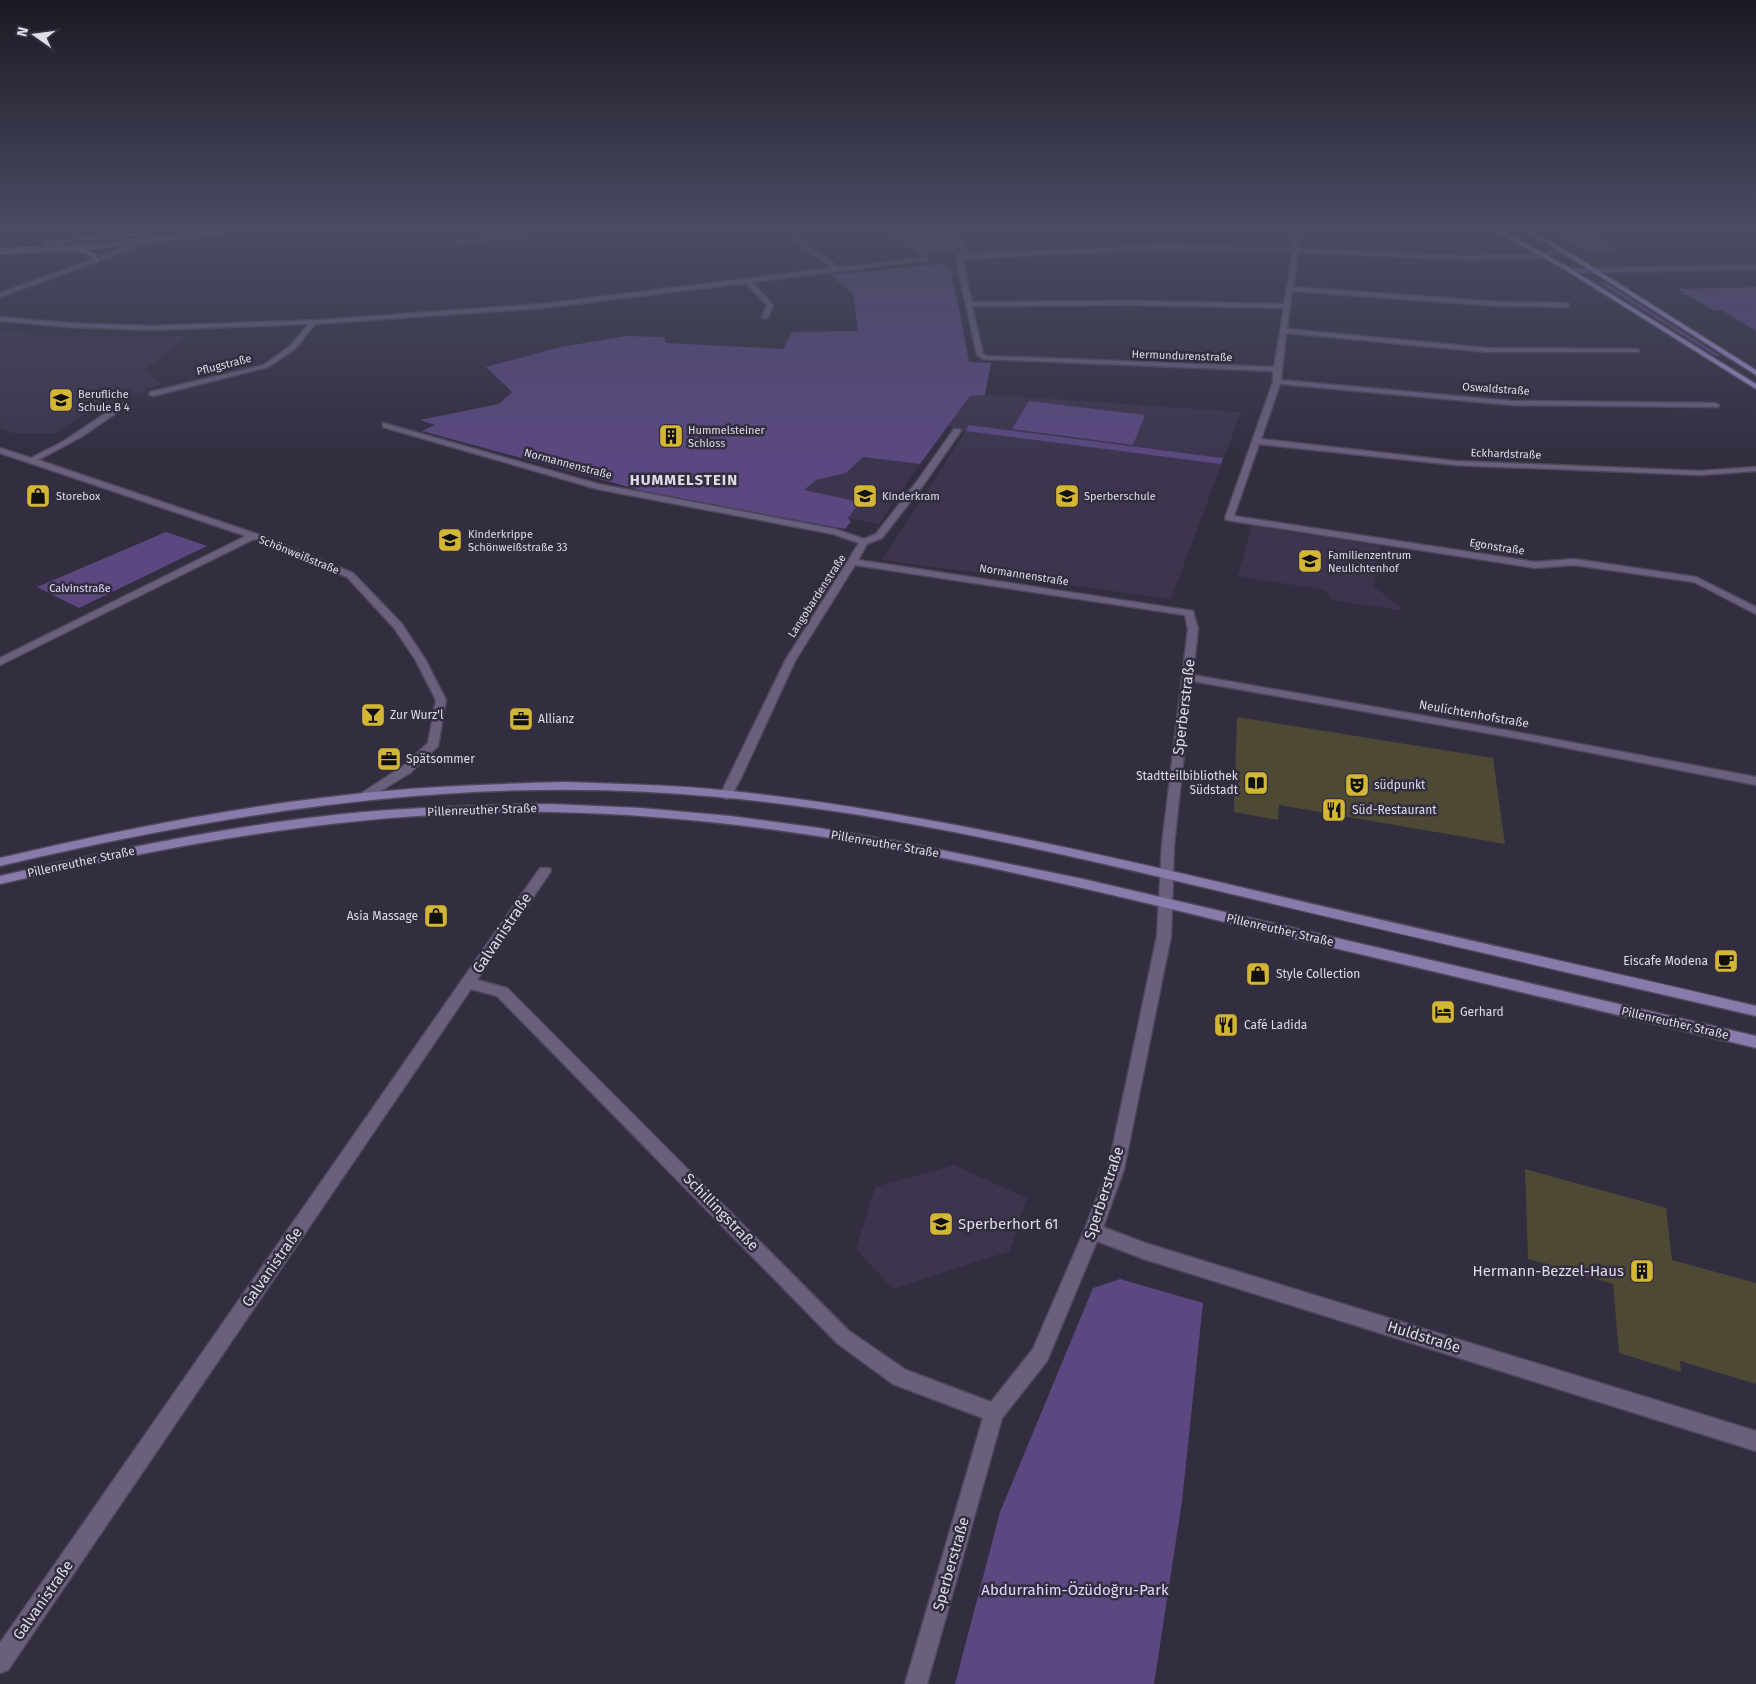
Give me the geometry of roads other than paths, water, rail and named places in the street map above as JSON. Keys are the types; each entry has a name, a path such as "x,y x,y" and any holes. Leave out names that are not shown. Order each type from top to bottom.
{"main road":[{"path":"1629,308 1756,387"},
{"path":"1652,308 1756,373"},
{"name":"Pillenreuther Straße","path":"0,862 193,821 279,807 469,789 546,787 646,788 726,795 912,821 1166,874 1756,1011"},
{"name":"Pillenreuther Straße","path":"0,880 155,846 285,825 436,811 558,808 682,814 802,829 956,856 1165,903 1756,1042"}],"street":[{"path":"0,319 68,325 150,328 313,323 521,308"},
{"path":"765,317 769,308"},
{"name":"Hermundurenstraße","path":"969,308 980,355 985,358 1277,369"},
{"path":"1256,441 1277,382 1277,369 1286,308"},
{"name":"Pflugstraße","path":"153,394 266,366 280,359 304,336 313,323"},
{"path":"1283,331 1457,349 1520,352 1637,351"},
{"path":"1746,367 1756,368"},
{"name":"Oswaldstraße","path":"1277,382 1512,403 1715,404"},
{"path":"30,461 54,451 124,405"},
{"name":"Normannenstraße","path":"386,425 597,486 835,532 864,542"},
{"path":"864,542 879,536 921,482 957,431"},
{"name":"Eckhardstraße","path":"1256,441 1455,463 1700,473 1756,469"},
{"name":"Egonstraße","path":"1256,441 1229,518 1535,565 1574,562 1696,580 1756,611"},
{"name":"Schönweißstraße","path":"0,450 254,536 350,575 398,626 420,660 441,700 434,744 406,770 360,798"},
{"path":"0,662 254,536"},
{"name":"Langobardenstraße","path":"726,795 749,752 790,660 854,562 864,542"},
{"name":"Normannenstraße","path":"854,562 1190,613"},
{"name":"Sperberstraße","path":"916,1684 994,1413 1040,1354 1093,1231 1116,1169 1164,936 1166,874 1193,629 1190,613"},
{"name":"Neulichtenhofstraße","path":"1187,677 1521,736 1756,782"},
{"name":"Galvanistraße","path":"0,1662 544,871"},
{"name":"Schillingstraße","path":"468,983 502,992 842,1337 900,1377 994,1413"},
{"name":"Huldstraße","path":"1093,1231 1144,1251 1756,1441"}],"place":[{"name":"Berufliche Schule B 4","path":"61,400"},
{"name":"Hummelsteiner Schloss","path":"671,436"},
{"name":"Storebox","path":"38,496"},
{"name":"Kinderkram","path":"865,496"},
{"name":"Sperberschule","path":"1067,496"},
{"name":"Kinderkrippe Schönweißstraße 33","path":"450,540"},
{"name":"Familienzentrum Neulichtenhof","path":"1310,561"},
{"name":"Zur Wurz'l","path":"373,715"},
{"name":"Allianz","path":"521,719"},
{"name":"Spätsommer","path":"389,759"},
{"name":"Stadtteilbibliothek Südstadt","path":"1256,783"},
{"name":"südpunkt","path":"1357,785"},
{"name":"Süd-Restaurant","path":"1334,810"},
{"name":"Asia Massage","path":"436,916"},
{"name":"Eiscafe Modena","path":"1726,961"},
{"name":"Style Collection","path":"1258,974"},
{"name":"Gerhard","path":"1443,1012"},
{"name":"Café Ladida","path":"1226,1025"},
{"name":"Sperberhort 61","path":"941,1224"},
{"name":"Hermann-Bezzel-Haus","path":"1642,1271"}],"district":[{"name":"HUMMELSTEIN","path":"684,480"}],"park label":[{"name":"Calvinstraße","path":"80,588"},
{"name":"Abdurrahim-Özüdoğru-Park","path":"1075,1590"}]}
